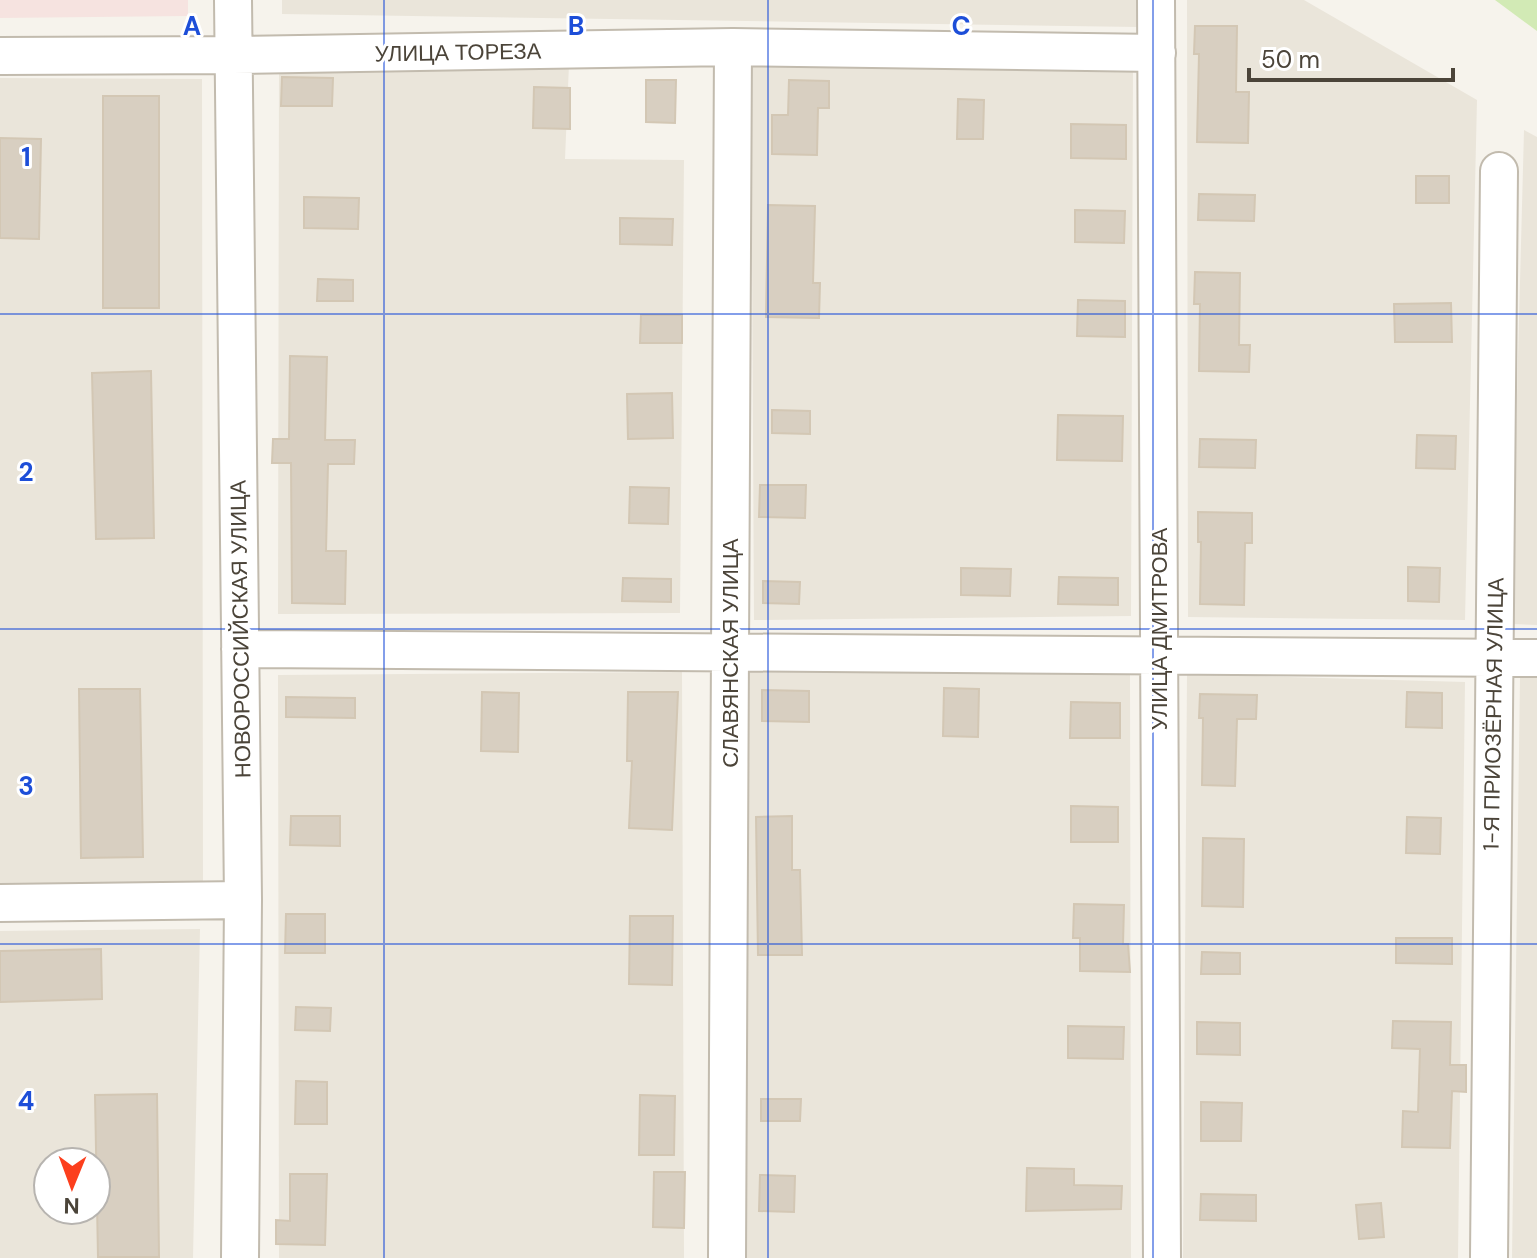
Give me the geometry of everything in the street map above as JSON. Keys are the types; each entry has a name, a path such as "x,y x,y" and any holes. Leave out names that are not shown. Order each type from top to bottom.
{"street":[{"name":"НОВОРОССИЙСКАЯ УЛИЦА","path":"233,0 243,900 240,1258"},
{"name":"УЛИЦА ДМИТРОВА","path":"1156,0 1162,1258"},
{"name":"УЛИЦА ТОРЕЗА","path":"0,56 733,47 1157,53"},
{"name":"СЛАВЯНСКАЯ УЛИЦА","path":"727,1258 733,47"},
{"name":"1-Я ПРИОЗЁРНАЯ УЛИЦА","path":"1489,1258 1499,171"},
{"path":"240,649 1537,658"},
{"path":"0,903 243,900"}],"shaded area":[{"path":"0,0 188,0 188,16 0,18"},
{"path":"282,0 1137,0 1138,27 282,14"},
{"path":"1187,0 1304,0 1477,100 1465,620 1188,617"},
{"path":"279,64 569,64 565,159 684,160 680,613 278,614"},
{"path":"1133,65 1131,616 754,620 751,67"},
{"path":"0,78 202,79 203,882 0,884"},
{"path":"1524,130 1537,137 1537,625 1511,624"},
{"path":"749,667 1130,674 1131,1258 745,1258"},
{"path":"682,672 684,1258 279,1258 278,675"},
{"path":"1187,674 1465,682 1458,1258 1183,1258"},
{"path":"1520,678 1537,678 1537,1258 1512,1258"},
{"path":"200,929 193,1258 0,1258 0,931"}],"green space":[{"path":"1495,0 1537,0 1537,31"}],"building":[{"path":"1195,26 1237,26 1236,92 1249,92 1248,143 1197,142 1199,54 1194,54"},
{"path":"282,77 333,78 332,106 281,106"},
{"path":"646,80 676,80 675,123 646,122"},
{"path":"789,80 829,81 829,108 818,108 817,155 772,154 772,115 788,115"},
{"path":"534,87 570,88 570,129 533,128"},
{"path":"103,96 159,96 159,308 103,308"},
{"path":"958,99 984,100 983,139 957,139"},
{"path":"1071,124 1126,125 1126,159 1071,158"},
{"path":"0,138 41,139 39,239 0,238"},
{"path":"1416,176 1449,176 1449,203 1416,203"},
{"path":"1199,194 1255,195 1254,221 1198,220"},
{"path":"304,197 359,198 358,229 304,228"},
{"path":"768,205 815,206 813,283 820,283 819,318 766,317"},
{"path":"1075,210 1125,211 1124,243 1075,242"},
{"path":"620,218 673,219 672,245 620,244"},
{"path":"1195,272 1240,273 1239,345 1250,345 1249,372 1199,371 1200,304 1194,304"},
{"path":"318,279 353,280 353,301 317,301"},
{"path":"1078,300 1125,301 1125,337 1077,336"},
{"path":"1451,303 1452,342 1395,342 1394,304"},
{"path":"641,315 682,315 682,343 640,343"},
{"path":"290,356 327,357 325,440 355,440 354,464 328,464 326,551 346,551 345,604 292,603 291,463 272,463 273,439 289,439"},
{"path":"151,371 154,538 96,539 92,373"},
{"path":"672,393 673,438 628,439 627,394"},
{"path":"772,410 810,411 810,434 772,433"},
{"path":"1058,415 1123,416 1122,461 1057,460"},
{"path":"1417,435 1456,436 1455,469 1416,468"},
{"path":"1200,439 1256,440 1255,468 1199,467"},
{"path":"760,485 806,485 805,518 759,517"},
{"path":"630,487 669,488 668,524 629,523"},
{"path":"1198,512 1252,513 1252,543 1245,543 1244,605 1200,604"},
{"path":"1408,567 1440,568 1439,602 1408,601"},
{"path":"961,568 1011,569 1010,596 961,595"},
{"path":"1059,577 1118,578 1118,605 1058,604"},
{"path":"623,578 671,579 671,602 622,601"},
{"path":"763,581 800,582 799,604 763,603"},
{"path":"944,688 979,689 978,737 943,736"},
{"path":"79,689 140,689 143,857 81,858"},
{"path":"762,690 809,691 809,722 762,721"},
{"path":"482,692 519,693 518,752 481,751"},
{"path":"628,692 678,692 672,830 629,828 632,761 627,761"},
{"path":"1407,692 1442,693 1442,728 1406,727"},
{"path":"1200,694 1257,695 1256,719 1237,719 1235,786 1202,785 1203,718 1199,718"},
{"path":"286,697 355,698 355,718 286,717"},
{"path":"1071,702 1120,703 1120,738 1070,738"},
{"path":"1071,806 1118,807 1118,842 1071,842"},
{"path":"291,816 340,816 340,846 290,845"},
{"path":"792,816 792,870 800,870 802,955 758,955 756,817"},
{"path":"1407,817 1441,818 1440,854 1406,853"},
{"path":"1203,838 1244,839 1243,907 1202,906"},
{"path":"1074,904 1124,905 1123,944 1128,944 1130,972 1080,971 1080,938 1073,938"},
{"path":"286,914 325,914 325,953 285,953"},
{"path":"630,916 673,916 672,985 629,984"},
{"path":"1396,938 1452,938 1452,964 1396,963"},
{"path":"101,949 102,999 0,1002 0,951"},
{"path":"1202,952 1240,953 1240,974 1201,974"},
{"path":"296,1007 331,1008 330,1031 295,1030"},
{"path":"1393,1021 1451,1022 1450,1065 1466,1065 1466,1092 1452,1091 1450,1148 1402,1147 1403,1111 1418,1112 1420,1049 1392,1048"},
{"path":"1197,1022 1240,1023 1240,1055 1197,1054"},
{"path":"1068,1026 1124,1027 1123,1059 1068,1058"},
{"path":"296,1081 327,1082 327,1124 295,1124"},
{"path":"157,1094 159,1257 98,1257 97,1226 112,1226 112,1146 96,1146 95,1095"},
{"path":"640,1095 675,1096 674,1155 639,1155"},
{"path":"761,1099 801,1099 800,1121 761,1121"},
{"path":"1201,1102 1242,1103 1241,1141 1201,1141"},
{"path":"1027,1168 1074,1169 1074,1185 1122,1186 1121,1209 1026,1211"},
{"path":"654,1172 685,1172 684,1228 653,1227"},
{"path":"290,1174 327,1174 325,1245 276,1244 276,1220 290,1221"},
{"path":"760,1175 795,1176 794,1212 759,1211"},
{"path":"1201,1194 1256,1195 1256,1221 1200,1220"},
{"path":"1381,1203 1384,1237 1359,1239 1356,1205"}]}
